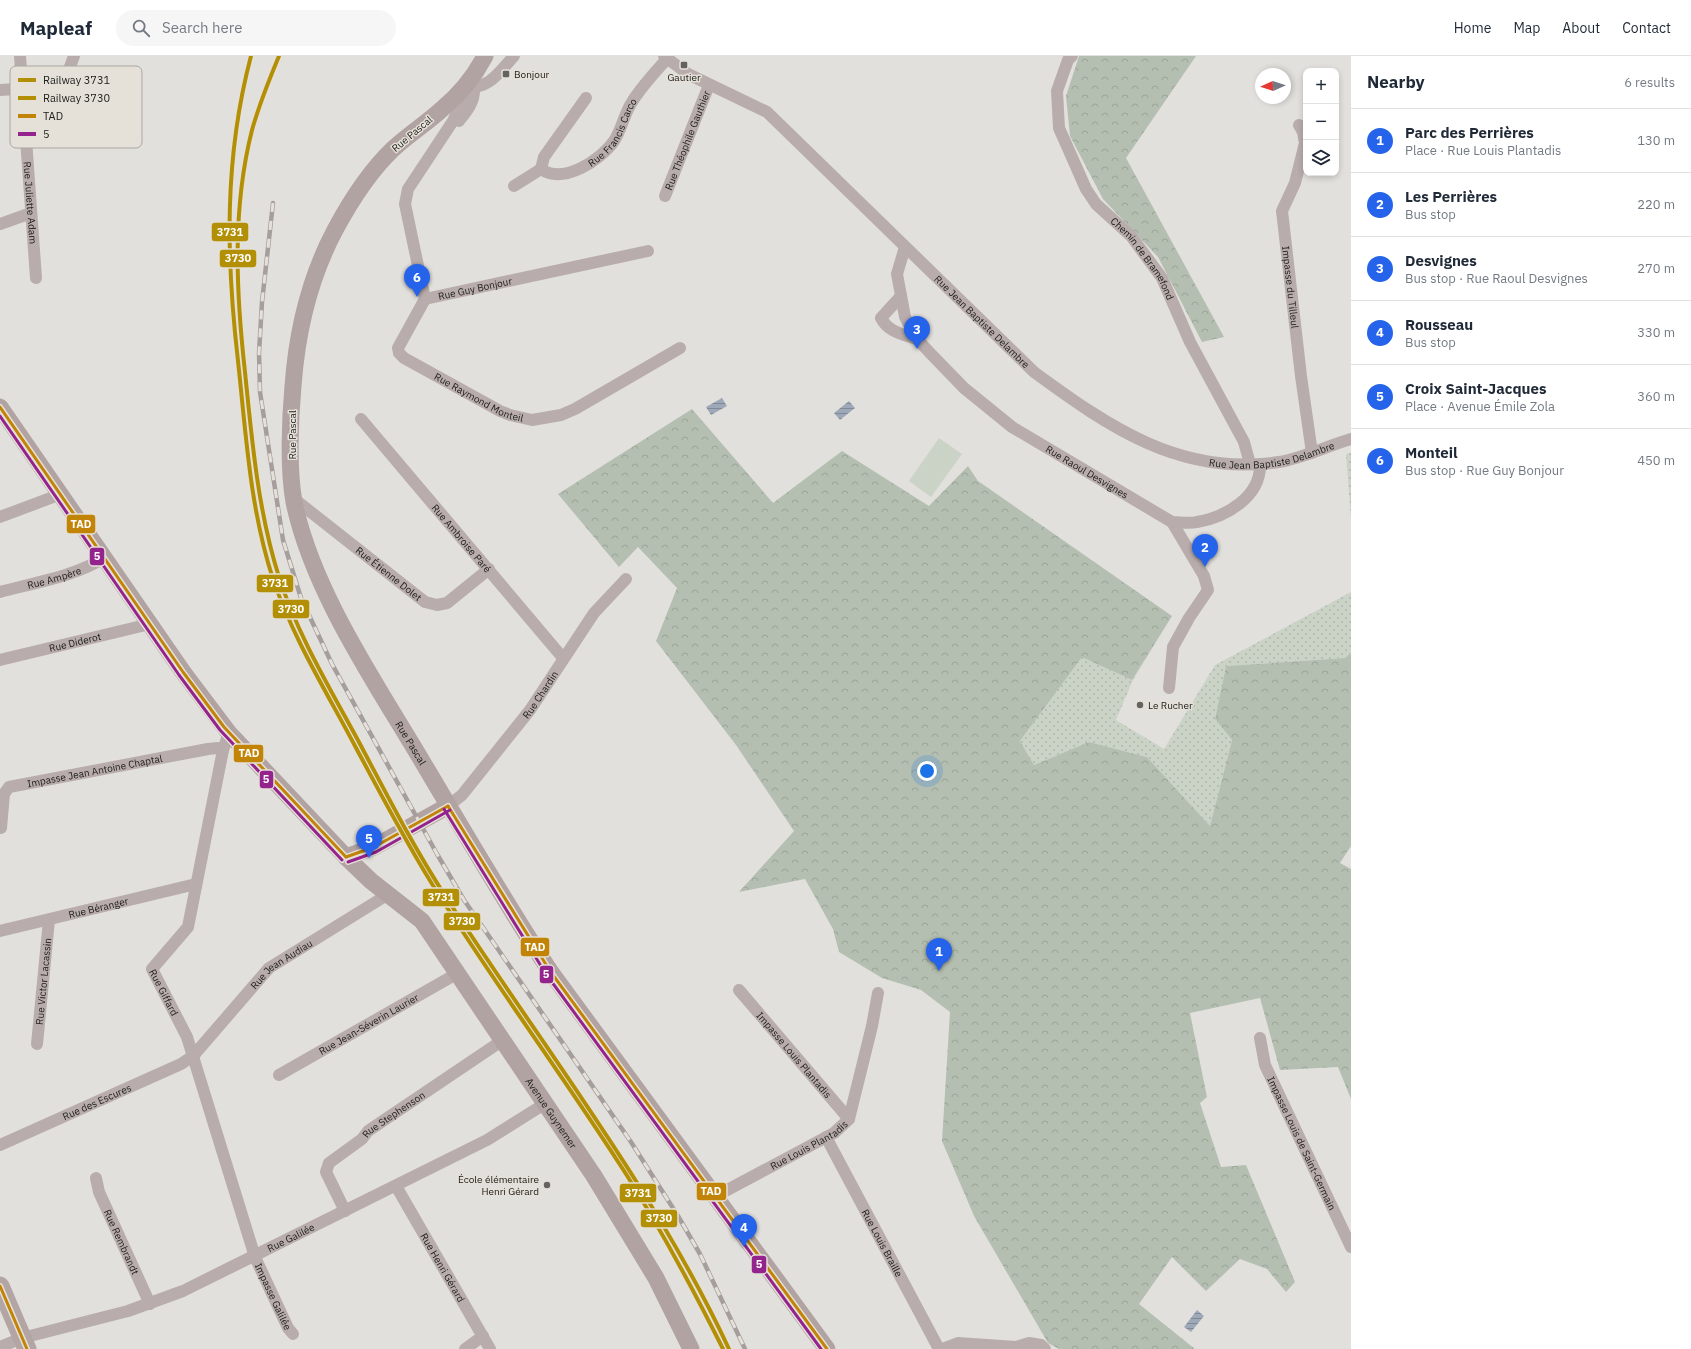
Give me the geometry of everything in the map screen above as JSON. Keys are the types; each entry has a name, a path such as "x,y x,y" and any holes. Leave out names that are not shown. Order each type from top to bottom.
{"main road":[{"name":"Rue Pascal","path":"485,56 468,86 443,109 407,136 378,166 342,217 318,268 301,324 294,366 291,447 293,498 304,539 326,592 378,688 522,928 550,971 827,1349"},
{"name":"Avenue Guynemer","path":"0,406 150,624 229,733 346,857 388,895 422,921 594,1176 656,1278 691,1349"},
{"path":"346,857 374,847 448,806"},
{"path":"0,1286 24,1343"}],"street":[{"name":"Rue Juliette Adam","path":"20,56 21,66"},
{"path":"70,66 74,56"},
{"path":"468,86 481,87 492,80 514,56"},
{"name":"Chemin de Bramefond","path":"1072,56 1068,60 1057,91 1059,128 1086,189 1096,204 1131,236 1162,278 1190,342 1255,464"},
{"name":"Rue Jean Baptiste Delambre","path":"666,58 688,74 767,112 800,142 904,247 1034,372 1069,397 1134,438 1167,453 1199,461 1226,464 1280,462 1312,453 1351,439"},
{"name":"Rue Francis Carco","path":"541,169 548,174 568,172 585,166 601,156 615,140 631,103 648,79 666,58"},
{"name":"Rue Théophile Gauthier","path":"665,196 709,85"},
{"name":"Rue Guy Bonjour","path":"468,86 459,108 443,138 408,189 405,204 425,299 648,251"},
{"path":"0,90 10,90"},
{"path":"514,186 541,169 544,157 586,98"},
{"name":"Impasse du Tilleul","path":"1299,125 1303,132 1305,144 1295,183 1282,211 1301,376 1312,453"},
{"name":"Rue Juliette Adam","path":"26,148 36,278"},
{"path":"0,224 31,213"},
{"name":"Rue Raoul Desvignes","path":"904,247 897,274 905,317 917,339 964,388 1012,426 1172,522"},
{"name":"Rue Raoul Desvignes","path":"901,296 881,318 884,325 894,331 917,339"},
{"name":"Rue Raymond Monteil","path":"425,299 398,348 399,353 404,358 500,411 520,418 540,420 561,415 576,409 680,348"},
{"name":"Rue Ambroise Paré","path":"361,419 563,658"},
{"path":"1172,522 1197,522 1227,512 1246,500 1257,484 1255,464"},
{"path":"0,517 62,494"},
{"name":"Rue Étienne Dolet","path":"293,498 425,602 437,605 446,603 488,569"},
{"path":"1168,688 1173,647 1189,618 1208,590 1204,576 1172,522"},
{"name":"Rue Ampère","path":"0,592 70,572 105,557"},
{"name":"Rue Chardin","path":"448,806 462,795 530,710 594,613 626,579"},
{"name":"Rue Diderot","path":"0,660 150,624"},
{"name":"Rue Giffard","path":"229,733 222,750 188,927 152,969 187,1037 255,1257"},
{"name":"Impasse Jean Antoine Chaptal","path":"1,828 4,794 9,787 208,749 218,748 222,750"},
{"name":"Rue Béranger","path":"0,931 196,884"},
{"name":"Rue Jean Audiau","path":"193,1056 269,968 388,895"},
{"name":"Rue Victor Lacassin","path":"37,1044 49,920"},
{"name":"Rue Jean-Séverin Laurier","path":"279,1075 458,973"},
{"name":"Impasse Louis Plantadis","path":"739,990 850,1119"},
{"name":"Rue Louis Plantadis","path":"716,1196 826,1137 841,1128 850,1119 872,1026 878,992"},
{"name":"Impasse Louis de Saint-Germain","path":"1260,1038 1265,1065 1351,1247"},
{"name":"Rue Stephenson","path":"345,1211 326,1172 329,1163 362,1139 368,1130 389,1115 503,1040"},
{"name":"Rue des Escures","path":"0,1145 181,1064 193,1056"},
{"name":"Rue Galilée","path":"0,1347 24,1343 150,1304 183,1291 255,1257 487,1140 546,1103"},
{"name":"Rue Louis Braille","path":"826,1137 941,1349"},
{"name":"Rue Rembrandt","path":"96,1178 99,1192 150,1304"},
{"name":"Rue Henri Gérard","path":"396,1186 490,1349"},
{"name":"Impasse Galilée","path":"255,1257 288,1328 293,1334"},
{"path":"465,1349 482,1336"},
{"path":"941,1349 958,1343 1016,1347 1029,1342 1041,1345 1045,1349"}],"shaded area":[{"path":"939,438 962,454 931,497 909,481"},
{"path":"1351,453 1351,519 1346,454"},
{"path":"1351,592 1351,653 1345,658 1226,666 1215,719 1232,740 1210,826 1147,757 1089,742 1034,765 1020,741 1082,656 1132,680 1172,616 1133,680 1116,720 1164,749 1215,665"}],"green space":[{"path":"1079,56 1196,56 1126,158 1224,337 1202,342 1158,257 1103,199 1070,136 1066,96"},
{"path":"692,409 773,503 842,451 929,506 968,466 978,481 1172,616 1132,680 1082,657 1020,741 1034,765 1089,742 1147,757 1210,826 1232,740 1215,719 1226,666 1345,658 1351,653 1351,846 1340,863 1351,869 1351,1099 1338,1067 1280,1070 1260,998 1190,1013 1207,1097 1200,1103 1221,1167 1246,1165 1295,1282 1286,1292 1267,1269 1240,1259 1206,1291 1172,1257 1139,1304 1195,1349 1059,1349 1048,1343 974,1216 942,1141 950,1012 921,990 882,978 839,952 833,929 805,879 739,892 794,831 736,745 656,641 677,588 638,547 619,567 558,494"}],"water":[{"path":"722,398 727,406 711,415 706,407"},
{"path":"849,401 855,408 840,420 834,413"},
{"path":"1197,1310 1204,1316 1191,1332 1184,1327"}],"railway":[{"path":"273,203 262,302 259,353 260,392 283,540 301,598 332,664 464,900 631,1142 678,1216 700,1254 745,1349"}],"rail line":[{"name":"3731","path":"251,56 242,94 232,170 230,208 231,284 254,499 265,553 281,601 311,664 428,877 626,1174 677,1260 723,1349"},
{"name":"3730","path":"279,56 252,130 241,190 238,250 239,311 253,450 266,527 279,577 305,642 400,820 444,894 631,1173 666,1230 699,1289 729,1349"}],"transit line":[{"name":"TAD","path":"0,407 183,672 224,727 346,857"},
{"name":"5","path":"0,416 179,675 220,730 342,860"},
{"name":"TAD","path":"448,806 550,971 827,1349"},
{"name":"TAD","path":"346,857 374,847 448,806"},
{"name":"5","path":"444,809 546,974 821,1349"},
{"name":"5","path":"348,862 376,852 450,810"},
{"name":"TAD","path":"0,1286 27,1349"}],"place":[{"name":"Gautier","path":"684,65"},
{"name":"Bonjour","path":"506,74"},
{"name":"Monteil","path":"417,297"},
{"name":"Desvignes","path":"917,349"},
{"name":"Les Perrières","path":"1205,567"},
{"name":"Le Rucher","path":"1140,705"},
{"name":"Croix Saint-Jacques","path":"369,858"},
{"name":"Parc des Perrières","path":"939,971"},
{"name":"École élémentaire Henri Gérard","path":"547,1185"},
{"name":"Rousseau","path":"744,1247"}]}
